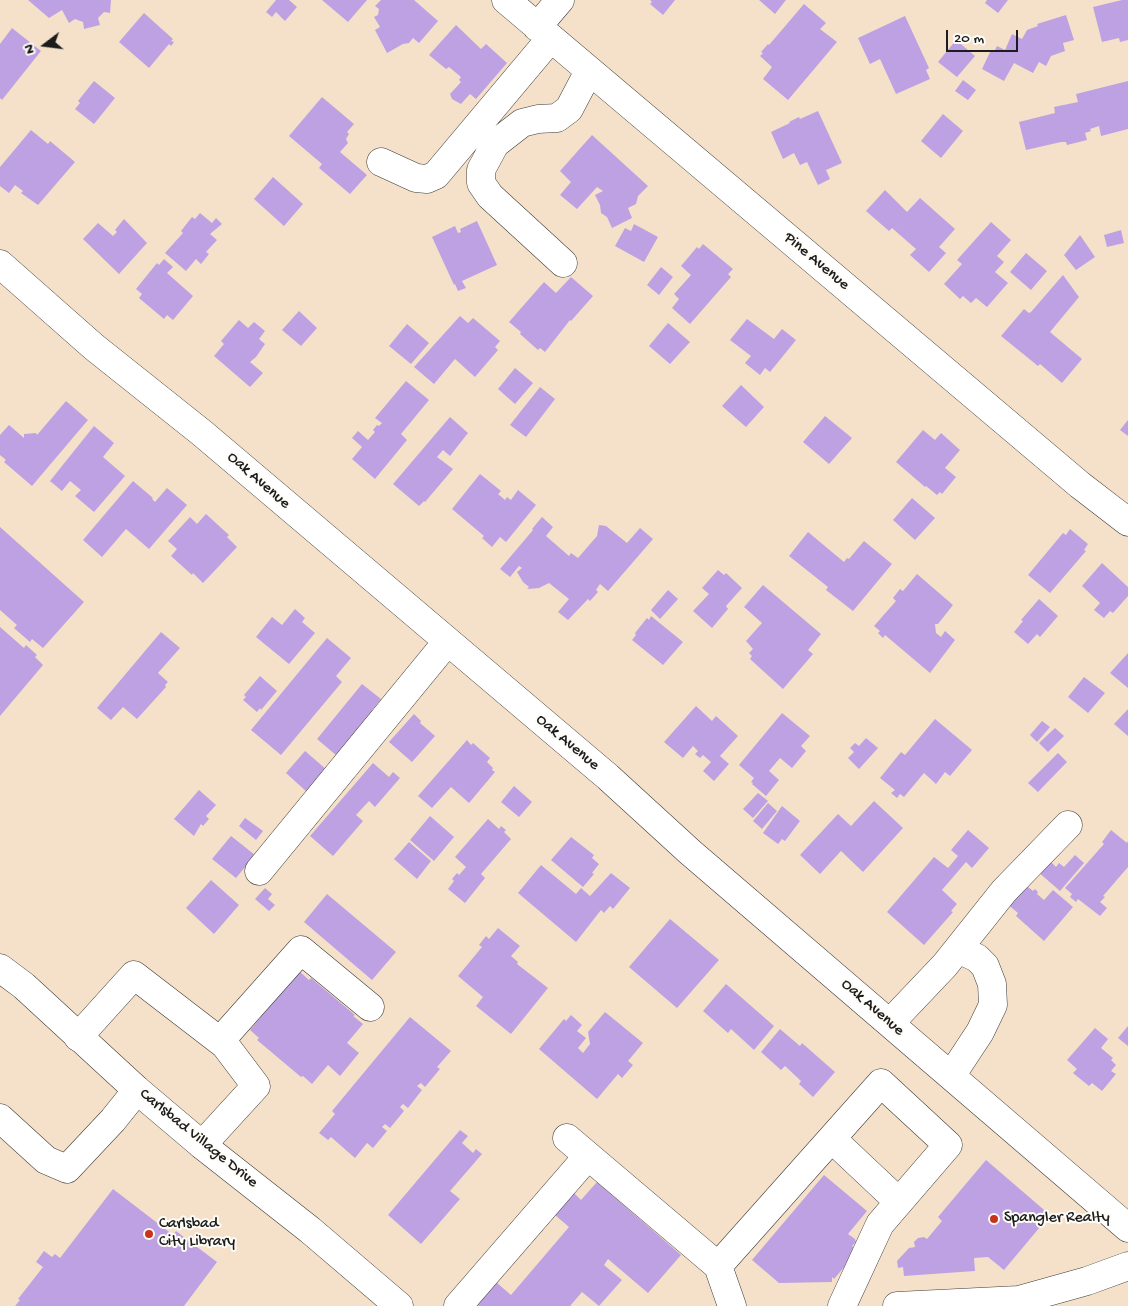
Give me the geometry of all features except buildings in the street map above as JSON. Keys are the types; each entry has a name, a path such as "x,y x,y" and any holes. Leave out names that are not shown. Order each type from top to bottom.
{"street":[{"name":"Pine Avenue","path":"506,0 1082,486 1128,522"},
{"path":"381,162 416,178 427,180 436,175 544,32 560,0"},
{"path":"564,263 490,196 481,184 481,170 495,144 522,122 557,118 569,109 589,71"},
{"name":"Oak Avenue","path":"0,264 94,347 202,433 608,777 690,852 1128,1228"},
{"path":"259,871 447,642"},
{"path":"890,1023 958,949 1004,891 1068,825"},
{"path":"951,1076 980,1032 993,1005 992,984 985,966 977,958 958,949"},
{"path":"220,1041 301,950 370,1007"},
{"name":"Carlsbad Village Drive","path":"0,968 24,986 137,1090 202,1145 310,1230 400,1306"},
{"path":"78,1036 134,975 220,1041 256,1086 202,1145"},
{"path":"718,1266 881,1083 948,1145 880,1224 842,1306"},
{"path":"0,1118 46,1160 67,1170 137,1090"},
{"path":"567,1138 718,1266 732,1306"},
{"path":"832,1139 900,1202"},
{"path":"458,1306 588,1156"},
{"path":"897,1306 1019,1300 1088,1282 1128,1266"}],"place":[{"name":"Spangler Realty","path":"994,1219"},
{"name":"Carlsbad City Library","path":"149,1234"}]}
